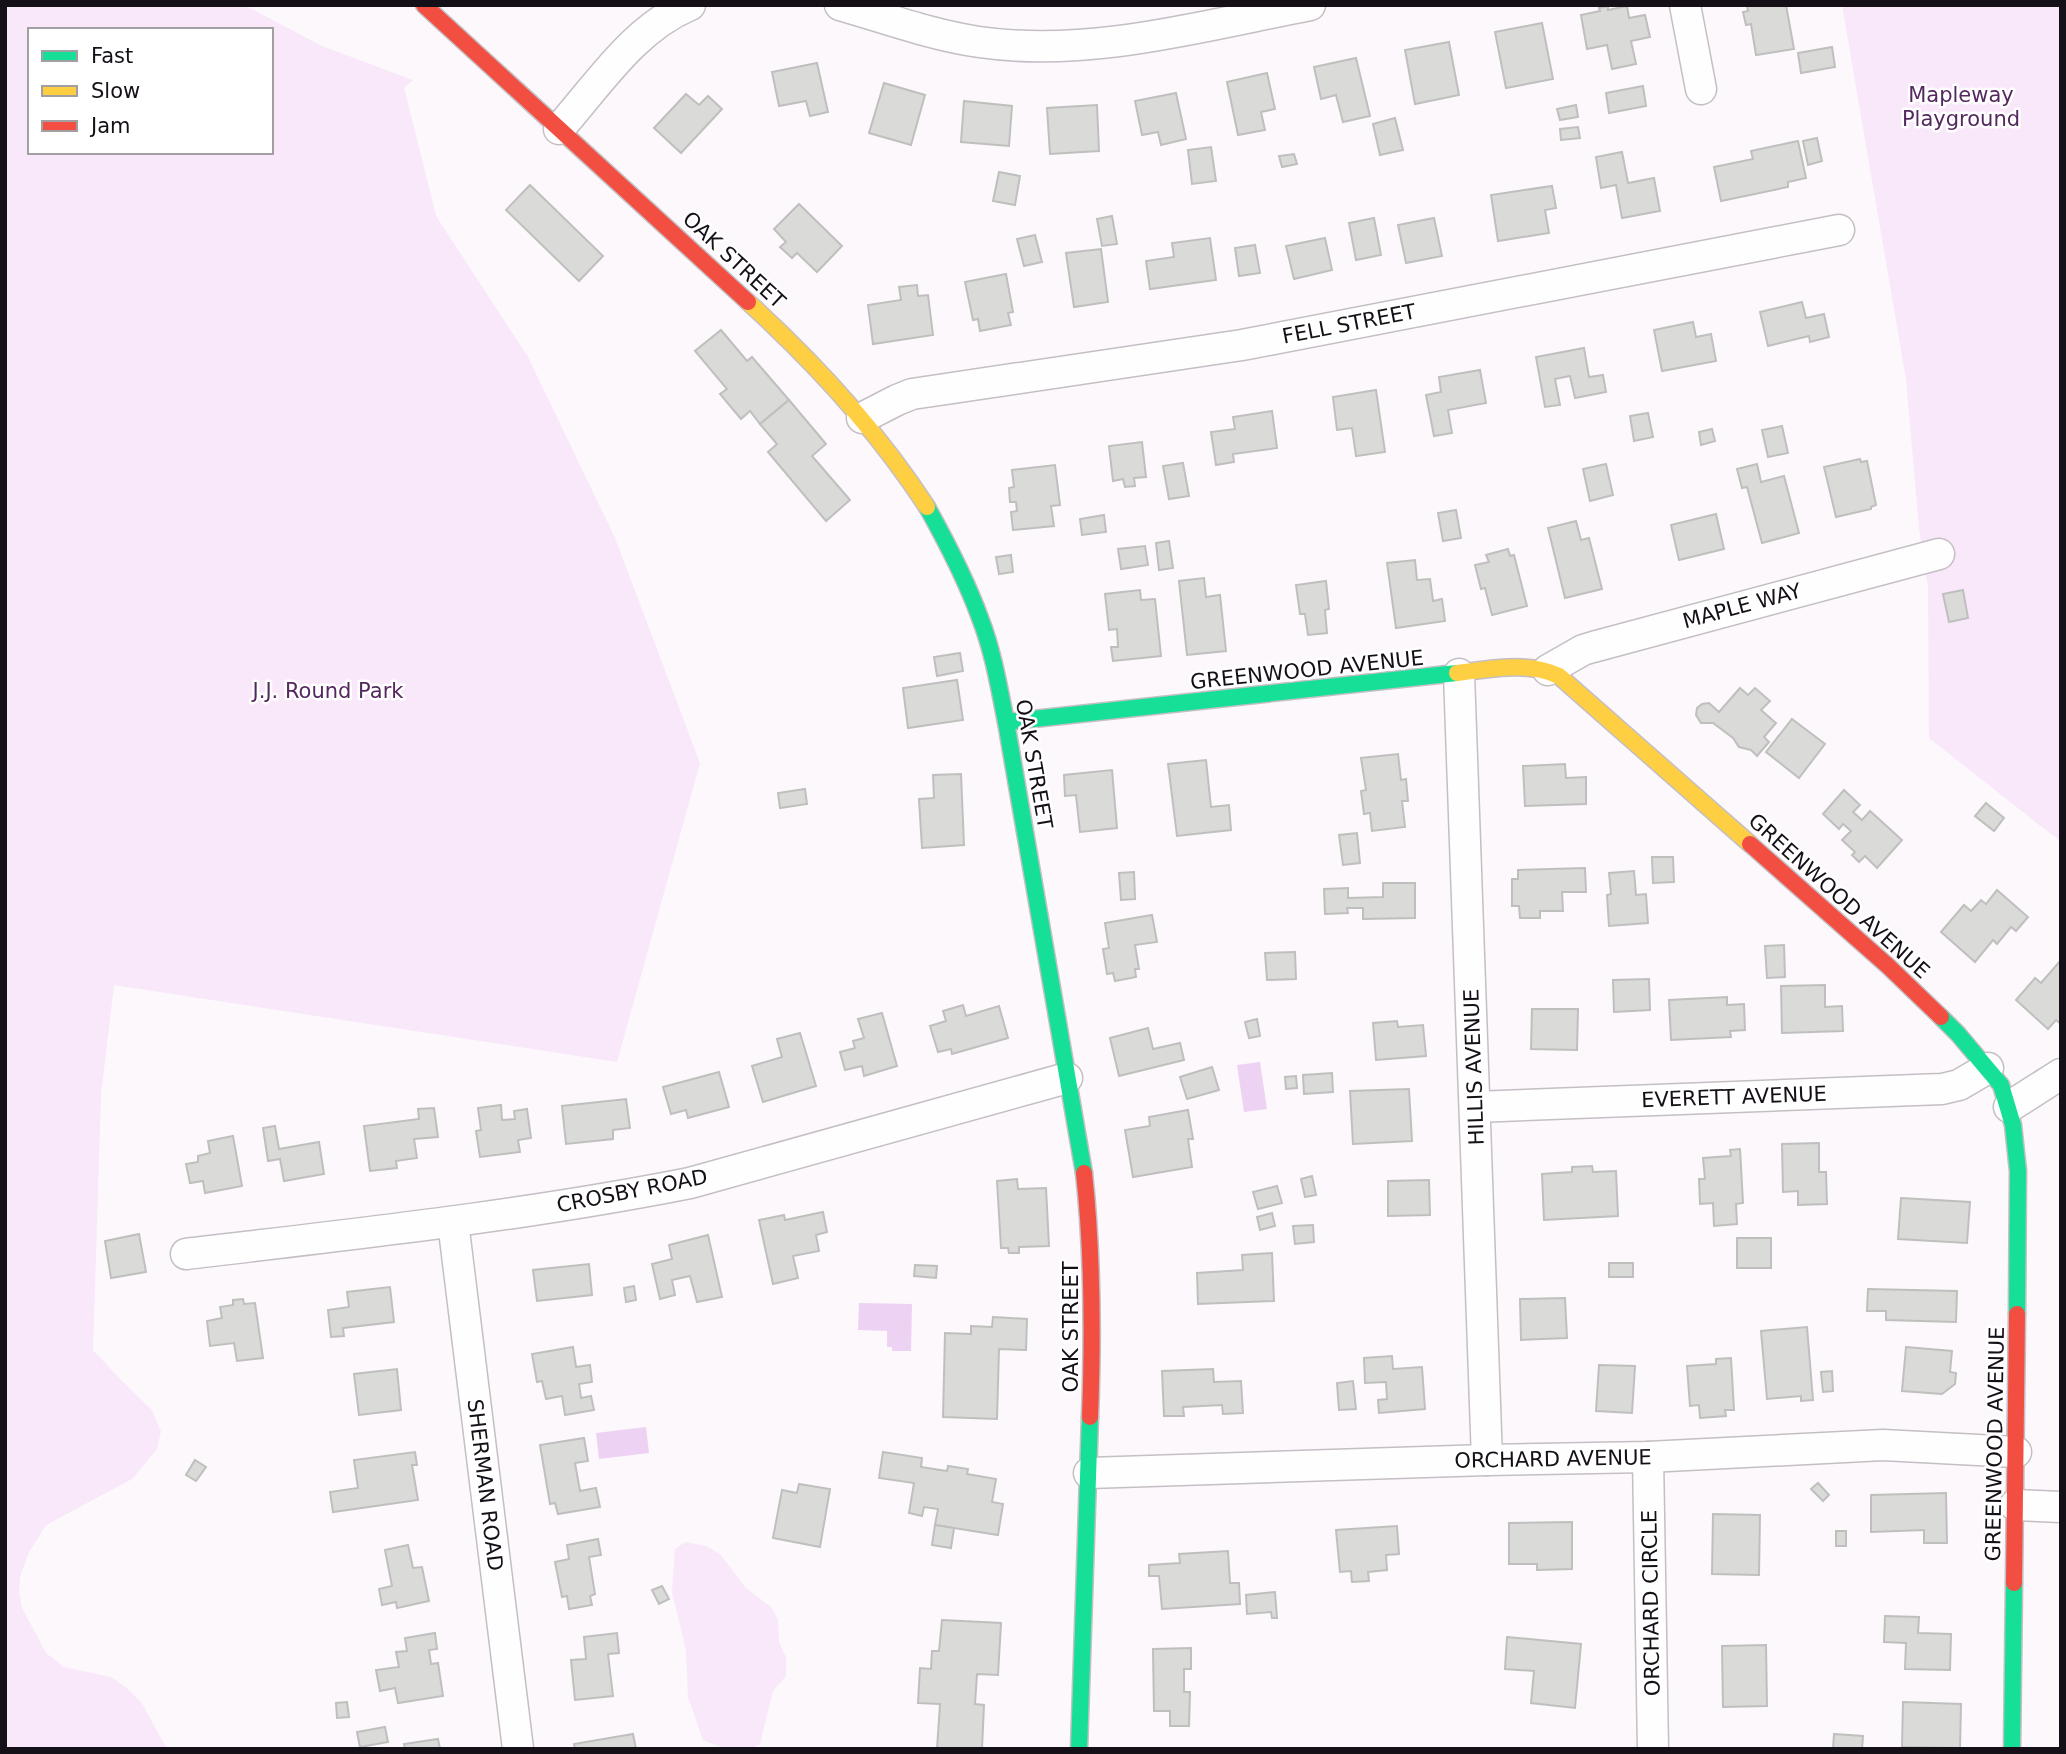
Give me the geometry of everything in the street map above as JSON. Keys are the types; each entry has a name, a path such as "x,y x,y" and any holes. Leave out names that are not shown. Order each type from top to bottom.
{"street":[{"name":"OAK STREET","path":"424,5 790,340 862,418 898,466 929,512 963,577 989,648 1006,722 1082,1155 1093,1252 1094,1310 1079,1749"},
{"path":"559,129 648,30 690,5"},
{"path":"840,5 952,37 1009,45 1051,46 1122,41 1310,5"},
{"path":"1685,5 1701,89"},
{"name":"FELL STREET","path":"862,418 912,394 1242,345 1839,230"},
{"name":"MAPLE WAY","path":"1548,670 1593,647 1939,554"},
{"name":"GREENWOOD AVENUE","path":"1006,722 1519,667 1548,670 1579,691 1888,966 1958,1034 2001,1085 2009,1107 2015,1143 2019,1199 2012,1749"},
{"name":"HILLIS AVENUE","path":"1459,674 1487,1460"},
{"name":"EVERETT AVENUE","path":"1475,1107 1942,1089 1959,1085 1988,1068"},
{"path":"2009,1107 2061,1074"},
{"name":"CROSBY ROAD","path":"186,1254 453,1222 690,1183 1067,1078"},
{"name":"SHERMAN ROAD","path":"453,1222 518,1749"},
{"name":"ORCHARD AVENUE","path":"1089,1472 1648,1457 1883,1445 2017,1452"},
{"name":"ORCHARD CIRCLE","path":"1648,1457 1653,1749"},
{"path":"2015,1505 2061,1507"}],"green space":[{"name":"J.J. Round Park","path":"5,5 244,5 322,46 413,80 404,88 436,216 528,357 615,538 700,763 617,1062 114,985 101,1095 93,1350 151,1409 161,1431 157,1449 132,1479 46,1525 28,1554 20,1577 19,1591 22,1608 46,1653 64,1667 111,1677 128,1689 141,1702 167,1749 5,1749"},
{"name":"Mapleway Playground","path":"1842,5 2061,5 2061,842 1929,738 1928,587 1919,528 1906,379"},
{"path":"685,1542 706,1546 720,1554 746,1588 772,1608 778,1620 779,1642 786,1657 786,1676 773,1691 760,1744 753,1747 731,1749 703,1740 688,1697 686,1650 672,1592 675,1549"}],"shaded area":[{"path":"1260,1062 1267,1109 1244,1112 1237,1065"},
{"path":"859,1303 912,1304 911,1351 892,1351 892,1347 887,1347 887,1331 858,1330"},
{"path":"646,1427 649,1453 599,1459 596,1433"}],"building":[{"path":"1747,5 1786,5 1794,49 1756,55 1751,24 1746,25 1743,12 1748,11"},
{"path":"1608,6 1608,10 1627,6 1629,18 1645,15 1650,37 1631,41 1636,64 1612,69 1607,45 1587,49 1581,15 1600,11 1599,8"},
{"path":"1542,23 1553,79 1506,88 1495,32"},
{"path":"1449,42 1459,95 1415,104 1405,50"},
{"path":"1832,47 1835,67 1801,73 1798,53"},
{"path":"1356,58 1370,116 1343,122 1336,95 1321,99 1314,67"},
{"path":"817,63 828,112 810,116 806,101 779,106 772,72"},
{"path":"1267,73 1275,109 1261,112 1265,130 1238,135 1227,82"},
{"path":"884,83 925,95 911,145 869,133"},
{"path":"1643,86 1646,106 1609,113 1606,93"},
{"path":"1176,93 1186,139 1161,145 1158,132 1142,135 1135,101"},
{"path":"686,94 699,105 708,96 722,109 681,153 654,128"},
{"path":"964,101 1012,106 1009,146 961,142"},
{"path":"1097,105 1099,151 1050,154 1047,108"},
{"path":"1576,105 1578,117 1560,120 1557,109"},
{"path":"1395,118 1403,150 1380,155 1373,124"},
{"path":"1578,127 1580,138 1561,140 1560,129"},
{"path":"1817,138 1822,161 1808,165 1803,141"},
{"path":"1798,141 1806,178 1788,182 1788,187 1721,201 1714,167 1753,159 1751,151"},
{"path":"1211,147 1216,181 1192,184 1188,150"},
{"path":"1622,152 1628,183 1654,178 1660,211 1622,218 1616,185 1601,188 1596,157"},
{"path":"1294,154 1297,164 1282,167 1279,156"},
{"path":"999,172 1020,176 1015,205 993,201"},
{"path":"530,185 603,256 579,281 506,210"},
{"path":"1552,186 1556,208 1545,210 1549,233 1498,241 1491,195"},
{"path":"799,204 842,246 817,272 797,253 792,258 780,247 786,242 774,229"},
{"path":"1112,216 1117,244 1102,246 1097,219"},
{"path":"1374,218 1381,255 1356,260 1349,223"},
{"path":"1434,218 1442,256 1406,263 1398,225"},
{"path":"1035,235 1042,262 1024,266 1017,239"},
{"path":"1210,238 1216,280 1150,289 1146,261 1174,257 1172,243"},
{"path":"1325,238 1332,270 1294,279 1286,246"},
{"path":"1255,245 1260,273 1239,276 1235,248"},
{"path":"1101,249 1108,302 1074,307 1066,253"},
{"path":"1006,274 1013,312 1008,313 1011,325 980,331 978,319 973,320 965,282"},
{"path":"917,285 918,296 928,295 933,335 873,344 868,305 901,300 899,287"},
{"path":"1802,302 1806,318 1824,314 1829,337 1810,342 1809,336 1768,346 1760,312"},
{"path":"1693,322 1696,337 1711,334 1716,361 1662,371 1654,330"},
{"path":"721,330 747,361 752,357 789,400 760,424 750,411 741,419 720,394 727,389 695,351"},
{"path":"1584,348 1589,377 1603,375 1606,392 1575,398 1570,376 1555,379 1560,405 1545,407 1536,357"},
{"path":"1480,370 1486,403 1448,410 1452,433 1434,436 1426,395 1441,392 1439,377"},
{"path":"1376,390 1385,452 1356,456 1352,428 1337,430 1333,397"},
{"path":"789,400 826,444 812,456 850,500 826,521 768,452 777,444 760,424"},
{"path":"1272,411 1277,448 1233,454 1234,462 1216,465 1211,432 1235,429 1233,417"},
{"path":"1648,413 1653,437 1634,441 1630,416"},
{"path":"1782,426 1788,453 1768,457 1762,430"},
{"path":"1712,429 1715,441 1701,445 1699,432"},
{"path":"1142,442 1146,477 1134,478 1135,486 1125,487 1123,479 1113,481 1109,446"},
{"path":"1860,459 1861,462 1867,461 1876,505 1871,509 1836,517 1824,467"},
{"path":"1183,463 1189,496 1169,499 1163,466"},
{"path":"1606,464 1613,495 1590,501 1583,469"},
{"path":"1757,464 1761,482 1784,476 1799,533 1762,543 1747,487 1742,488 1737,469"},
{"path":"1055,465 1060,505 1051,506 1054,526 1013,530 1011,512 1017,511 1016,502 1010,502 1009,488 1014,487 1012,470"},
{"path":"1456,510 1461,538 1443,541 1438,513"},
{"path":"1716,514 1724,549 1679,560 1671,525"},
{"path":"1104,515 1106,532 1082,535 1080,519"},
{"path":"1576,521 1581,540 1589,538 1602,589 1565,598 1548,528"},
{"path":"1169,541 1173,568 1159,570 1156,543"},
{"path":"1145,546 1148,565 1121,569 1118,549"},
{"path":"1508,549 1510,556 1514,555 1527,606 1492,615 1475,565 1489,562 1486,555"},
{"path":"1011,555 1013,572 999,574 996,557"},
{"path":"1415,560 1417,580 1430,579 1433,601 1442,599 1445,621 1396,628 1387,563"},
{"path":"1204,578 1206,597 1220,595 1226,651 1187,655 1179,581"},
{"path":"1326,581 1329,609 1325,610 1327,633 1308,635 1305,614 1300,614 1296,585"},
{"path":"1140,590 1141,600 1155,599 1161,656 1113,661 1111,647 1118,647 1117,629 1109,630 1105,594"},
{"path":"1963,590 1968,618 1949,622 1943,594"},
{"path":"960,653 963,671 937,676 934,657"},
{"path":"957,680 963,720 908,728 903,688"},
{"path":"1740,688 1748,695 1755,688 1770,701 1761,710 1776,723 1764,737 1769,742 1757,756 1751,750 1739,747 1733,738 1713,723 1701,723 1696,715 1697,708 1709,703 1719,712"},
{"path":"1792,719 1825,744 1799,778 1766,752"},
{"path":"1398,754 1401,780 1406,779 1408,801 1402,801 1405,827 1372,831 1370,813 1364,814 1361,791 1366,790 1361,758"},
{"path":"1206,760 1211,807 1229,805 1231,830 1177,836 1168,764"},
{"path":"1565,764 1566,778 1586,777 1586,804 1525,806 1523,766"},
{"path":"1112,770 1117,828 1080,832 1076,795 1065,796 1064,775"},
{"path":"961,774 964,845 922,848 919,799 934,798 933,775"},
{"path":"805,789 807,804 780,808 778,793"},
{"path":"1844,790 1860,805 1853,812 1862,820 1870,811 1902,840 1877,868 1865,856 1859,862 1852,855 1855,852 1842,840 1851,831 1843,824 1839,829 1823,814"},
{"path":"1986,803 2004,818 1994,831 1975,816"},
{"path":"1357,833 1360,863 1343,865 1339,835"},
{"path":"1652,857 1673,857 1674,882 1653,883"},
{"path":"1585,868 1586,892 1562,892 1563,911 1540,911 1540,918 1520,918 1519,906 1512,906 1512,879 1518,879 1518,870"},
{"path":"1634,871 1636,895 1646,894 1648,923 1609,926 1609,873"},
{"path":"1134,872 1135,899 1121,900 1119,873"},
{"path":"1383,883 1415,883 1415,918 1363,919 1363,908 1347,908 1348,913 1325,914 1324,889 1348,888 1348,898 1383,897"},
{"path":"1997,890 2028,917 2016,931 2011,927 1997,944 1993,940 1975,962 1941,932 1964,905 1971,911 1981,900 1986,904"},
{"path":"1152,915 1157,942 1135,945 1139,969 1135,969 1136,977 1115,981 1113,973 1107,974 1103,949 1109,948 1105,923"},
{"path":"1784,945 1785,977 1767,978 1765,946"},
{"path":"1295,952 1296,979 1267,980 1265,953"},
{"path":"2061,960 2061,1024 2056,1020 2048,1029 2016,1000 2035,978 2041,983"},
{"path":"1649,979 1650,1010 1614,1012 1613,980"},
{"path":"1825,985 1825,1007 1842,1006 1843,1031 1782,1033 1781,986"},
{"path":"1727,997 1727,1005 1744,1004 1745,1030 1730,1031 1731,1037 1671,1040 1669,1000"},
{"path":"963,1005 966,1016 999,1006 1008,1038 952,1054 951,1049 938,1052 930,1026 946,1021 943,1011"},
{"path":"1532,1009 1578,1009 1577,1050 1531,1049"},
{"path":"882,1013 897,1066 864,1076 862,1066 845,1070 840,1052 855,1048 853,1041 864,1038 858,1019"},
{"path":"1257,1019 1260,1036 1249,1038 1245,1022"},
{"path":"1397,1021 1398,1027 1423,1025 1426,1056 1376,1060 1373,1023"},
{"path":"1148,1028 1153,1049 1180,1043 1184,1060 1119,1076 1110,1038"},
{"path":"800,1033 816,1086 763,1102 752,1066 782,1057 777,1039"},
{"path":"1212,1067 1219,1090 1187,1099 1180,1077"},
{"path":"719,1072 729,1107 688,1118 686,1110 671,1114 663,1087"},
{"path":"1332,1073 1333,1092 1304,1094 1303,1075"},
{"path":"1296,1076 1297,1088 1286,1089 1285,1077"},
{"path":"1409,1089 1412,1141 1353,1144 1350,1091"},
{"path":"626,1099 630,1128 613,1130 613,1139 566,1144 562,1106"},
{"path":"501,1105 502,1120 515,1119 514,1111 527,1109 531,1138 518,1140 520,1152 480,1157 476,1131 481,1130 478,1108"},
{"path":"434,1108 438,1137 414,1139 417,1158 396,1161 397,1168 370,1171 364,1126 419,1119 418,1109"},
{"path":"1188,1110 1193,1139 1188,1139 1192,1167 1133,1177 1125,1130 1150,1126 1149,1117"},
{"path":"275,1126 279,1149 319,1142 324,1174 284,1181 280,1159 268,1161 263,1128"},
{"path":"233,1136 242,1186 205,1193 203,1181 190,1183 186,1164 198,1162 198,1156 210,1153 208,1141"},
{"path":"1819,1143 1819,1172 1826,1172 1827,1204 1798,1205 1798,1191 1783,1192 1782,1144"},
{"path":"1740,1149 1743,1203 1736,1204 1737,1224 1714,1226 1713,1203 1700,1204 1699,1179 1705,1179 1703,1158 1731,1156 1730,1150"},
{"path":"1592,1166 1593,1172 1616,1171 1618,1216 1544,1220 1542,1174 1572,1172 1572,1167"},
{"path":"1312,1176 1316,1195 1305,1197 1301,1179"},
{"path":"1017,1179 1018,1189 1046,1188 1049,1246 1019,1247 1019,1253 1009,1253 1008,1248 1001,1248 997,1181"},
{"path":"1429,1180 1430,1215 1388,1216 1388,1181"},
{"path":"1277,1186 1282,1203 1258,1209 1253,1192"},
{"path":"1901,1198 1970,1202 1967,1243 1898,1239"},
{"path":"823,1212 827,1232 816,1235 819,1251 793,1256 798,1278 773,1284 759,1220 784,1215 785,1220"},
{"path":"1272,1213 1275,1226 1260,1230 1257,1217"},
{"path":"1313,1225 1314,1242 1295,1244 1293,1226"},
{"path":"139,1234 146,1272 111,1278 105,1241"},
{"path":"708,1235 722,1297 697,1302 690,1276 672,1280 675,1295 660,1299 652,1264 672,1259 669,1245"},
{"path":"1737,1238 1771,1238 1771,1268 1737,1268"},
{"path":"1272,1253 1274,1301 1198,1304 1197,1273 1243,1270 1242,1255"},
{"path":"1609,1263 1633,1263 1633,1277 1609,1277"},
{"path":"589,1264 592,1295 537,1301 533,1270"},
{"path":"915,1265 937,1266 936,1278 914,1276"},
{"path":"634,1286 636,1300 626,1302 624,1288"},
{"path":"390,1287 394,1322 343,1328 344,1336 331,1337 328,1310 349,1307 347,1292"},
{"path":"1868,1289 1957,1291 1956,1322 1886,1320 1886,1311 1867,1311"},
{"path":"1565,1298 1567,1338 1521,1340 1520,1299"},
{"path":"243,1299 244,1304 255,1303 263,1358 237,1361 234,1343 210,1346 207,1321 222,1318 220,1307 233,1305 233,1300"},
{"path":"993,1317 1027,1319 1026,1350 999,1349 997,1419 943,1417 945,1333 971,1334 971,1326 992,1327"},
{"path":"1807,1327 1813,1400 1801,1401 1801,1396 1767,1399 1761,1331"},
{"path":"573,1347 576,1367 590,1365 592,1382 579,1384 581,1398 591,1396 594,1410 565,1415 562,1396 546,1399 542,1381 537,1382 532,1354"},
{"path":"1906,1347 1952,1351 1950,1372 1956,1373 1955,1384 1942,1394 1902,1391"},
{"path":"1392,1356 1393,1369 1422,1367 1425,1409 1379,1413 1378,1400 1387,1399 1386,1382 1365,1383 1364,1358"},
{"path":"1731,1358 1734,1410 1725,1410 1726,1416 1700,1418 1699,1405 1690,1406 1687,1366 1716,1364 1716,1359"},
{"path":"1599,1365 1635,1366 1632,1413 1596,1411"},
{"path":"397,1369 401,1410 359,1415 354,1374"},
{"path":"1213,1369 1214,1382 1241,1381 1243,1413 1223,1414 1222,1405 1183,1407 1184,1416 1164,1416 1162,1371"},
{"path":"1832,1371 1833,1391 1823,1392 1821,1372"},
{"path":"1353,1381 1356,1409 1339,1410 1337,1383"},
{"path":"584,1438 588,1461 575,1463 580,1491 596,1488 600,1507 558,1514 555,1503 550,1504 540,1445"},
{"path":"415,1452 417,1465 412,1465 418,1500 333,1512 330,1492 358,1488 354,1460"},
{"path":"883,1452 922,1458 921,1467 947,1471 948,1466 968,1469 967,1474 996,1479 992,1502 1003,1504 998,1535 935,1525 938,1509 924,1507 922,1516 909,1513 914,1483 879,1478"},
{"path":"195,1460 206,1467 196,1481 186,1475"},
{"path":"1818,1483 1829,1495 1823,1501 1811,1489"},
{"path":"799,1484 830,1489 820,1547 773,1538 782,1490 797,1493"},
{"path":"1946,1493 1947,1543 1924,1543 1924,1530 1871,1532 1871,1495"},
{"path":"1713,1514 1760,1515 1759,1575 1712,1574"},
{"path":"1572,1522 1572,1569 1537,1570 1537,1564 1509,1564 1509,1523"},
{"path":"935,1525 954,1528 951,1548 932,1545"},
{"path":"1397,1526 1399,1554 1386,1555 1387,1570 1368,1572 1369,1581 1352,1582 1351,1571 1340,1572 1336,1530"},
{"path":"1836,1531 1846,1531 1846,1546 1836,1546"},
{"path":"598,1539 601,1555 589,1557 595,1594 590,1596 592,1605 569,1609 567,1596 562,1597 555,1562 569,1559 567,1545"},
{"path":"408,1545 413,1568 422,1567 429,1601 397,1608 396,1602 382,1605 379,1589 392,1586 385,1550"},
{"path":"1228,1551 1230,1583 1239,1583 1240,1604 1162,1609 1159,1576 1149,1576 1149,1565 1180,1563 1179,1554"},
{"path":"662,1586 669,1599 659,1604 652,1590"},
{"path":"1275,1592 1277,1618 1272,1618 1271,1612 1247,1614 1246,1595"},
{"path":"1885,1616 1919,1617 1918,1633 1951,1634 1950,1670 1905,1669 1906,1643 1884,1642"},
{"path":"942,1620 1001,1623 998,1675 977,1674 975,1704 984,1705 982,1749 937,1749 940,1704 918,1703 920,1668 931,1669 932,1651 939,1651"},
{"path":"435,1633 437,1649 429,1650 431,1664 438,1663 443,1696 398,1703 395,1688 380,1691 376,1670 399,1667 396,1652 407,1651 405,1638"},
{"path":"617,1633 619,1653 608,1654 613,1696 575,1700 571,1660 586,1659 584,1637"},
{"path":"1507,1637 1581,1644 1575,1708 1531,1703 1534,1671 1505,1669"},
{"path":"1766,1645 1767,1706 1723,1707 1722,1646"},
{"path":"1191,1648 1191,1669 1184,1669 1184,1692 1190,1692 1189,1726 1170,1726 1170,1711 1154,1711 1153,1649"},
{"path":"347,1702 349,1717 337,1718 336,1703"},
{"path":"1903,1702 1961,1704 1960,1748 1902,1747"},
{"path":"385,1727 388,1742 360,1747 357,1732"},
{"path":"633,1734 636,1749 575,1749 574,1744"},
{"path":"1834,1734 1863,1736 1862,1749 1833,1749"},
{"path":"438,1739 440,1749 405,1749 404,1744"}],"traffic: fast":[{"path":"927,507 969,589 985,631 995,669 1084,1173"},
{"path":"1006,722 1457,673"},
{"path":"1941,1017 2001,1085 2013,1125 2018,1171 2017,1314"},
{"path":"1079,1749 1090,1417"},
{"path":"2012,1749 2014,1583"}],"traffic: slow":[{"path":"748,302 844,398 887,451 927,507"},
{"path":"1457,673 1522,667 1559,676 1750,844"}],"traffic: jam":[{"path":"424,5 748,302"},
{"path":"1750,844 1888,966 1941,1017"},
{"path":"1084,1173 1092,1295 1090,1417"},
{"path":"2014,1583 2017,1314"}]}
